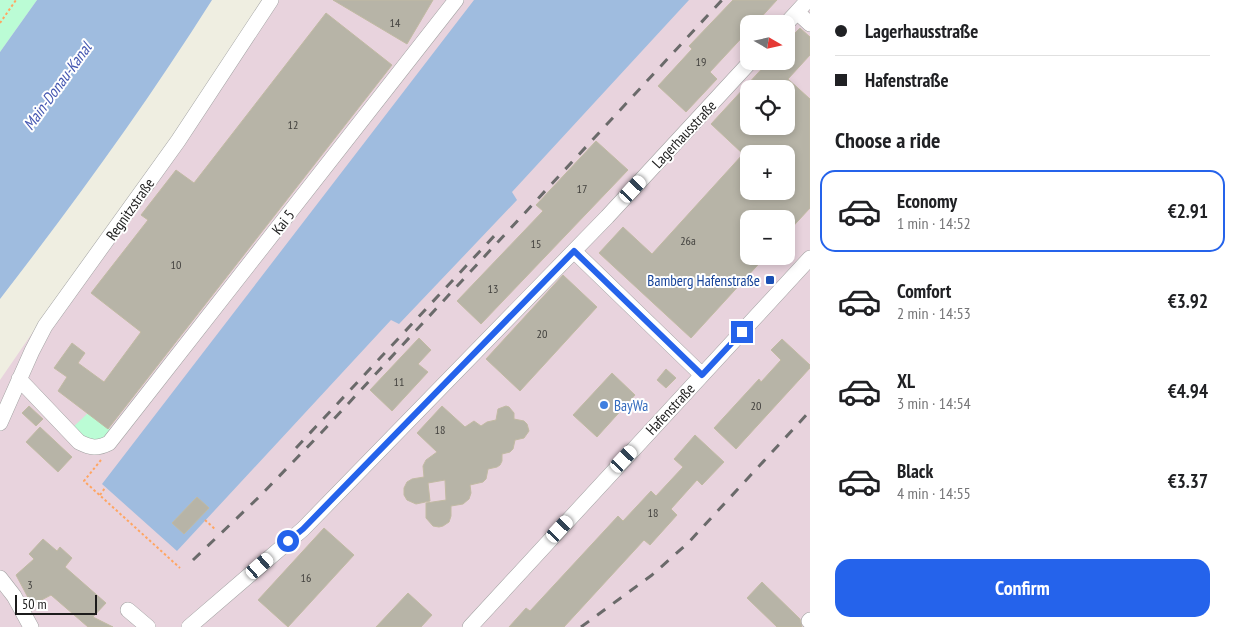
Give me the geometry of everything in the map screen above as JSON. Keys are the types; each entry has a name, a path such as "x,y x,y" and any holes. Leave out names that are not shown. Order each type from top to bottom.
{"street":[{"name":"Regnitzstraße","path":"0,423 45,326 178,141 271,0"},
{"name":"Kai 5","path":"104,446 456,0"},
{"path":"794,15 808,0"},
{"path":"797,12 810,24"},
{"name":"Lagerhausstraße","path":"189,627 303,529 574,251 743,70"},
{"path":"574,251 702,375"},
{"name":"Hafenstraße","path":"470,627 810,258"},
{"path":"19,379 79,442 90,448 104,446"},
{"path":"0,578 14,596 31,627"},
{"path":"128,610 148,627"}],"path":[{"path":"0,23 16,0"},
{"path":"104,446 102,459 84,481 180,568"},
{"path":"100,495 105,488"},
{"path":"206,520 216,530"}],"shaded area":[{"path":"264,0 810,0 810,627 0,627 0,380 46,313 152,170"}],"green space":[{"path":"0,0 37,0 0,52"},
{"path":"88,413 114,433 92,443 71,429"}],"water":[{"name":"Main-Donau-Kanal","path":"37,0 212,0 110,152 0,299 0,52"},
{"path":"474,0 689,0 512,192 517,200 399,324 391,320 177,551 102,484"}],"building":[{"path":"333,0 433,0 407,44"},
{"path":"733,0 777,0 763,15 740,15 740,40 710,72 717,79 686,112 658,86 692,49 689,46"},
{"path":"326,13 392,65 108,429 58,391 67,377 54,368 72,343 85,353 78,363 104,382 141,332 91,293 148,220 141,215 176,170 194,183"},
{"path":"800,28 810,37 810,55 789,80 752,80 761,70 795,70 795,33"},
{"path":"795,85 810,99 810,208 795,224 795,210 740,210 740,265 758,265 691,338 599,253 623,227 652,254 740,157 740,200 795,200 795,145 740,145 740,151 711,124 740,92 740,135 795,135"},
{"path":"596,141 628,170 481,324 457,301 543,211 536,205"},
{"path":"563,275 597,307 520,391 486,359"},
{"path":"419,338 431,350 418,364 428,372 392,411 370,390"},
{"path":"782,339 810,365 810,368 736,449 714,428 759,379 761,382 781,360 771,350"},
{"name":"BayWa","path":"666,369 676,378 666,388 657,380"},
{"name":"BayWa","path":"612,373 635,395 597,437 573,415"},
{"path":"29,406 43,419 36,426 22,413"},
{"path":"442,406 465,427 474,421 481,426 496,420 498,409 506,406 514,413 514,419 524,421 527,424 529,431 524,438 515,440 513,449 510,452 502,454 500,465 488,469 486,479 483,482 470,485 471,493 469,499 463,504 451,506 449,522 439,527 433,526 426,518 426,503 446,500 445,480 428,483 430,501 416,504 407,500 404,495 404,488 407,482 412,479 424,477 423,466 426,460 437,452 417,433"},
{"path":"40,427 72,457 58,472 26,442"},
{"path":"695,435 724,462 702,485 697,480 671,509 677,515 650,545 644,540 564,627 509,627 526,608 530,611 618,516 623,521 651,491 656,496 683,467 674,459"},
{"path":"197,497 209,508 184,534 172,523"},
{"path":"324,528 354,555 288,627 258,600"},
{"path":"43,539 57,551 60,547 72,558 65,567 106,603 93,617 113,627 88,627 51,595 32,605 16,575 34,559 29,554"},
{"path":"762,582 800,619 802,627 777,627 747,598"},
{"path":"408,593 432,615 421,627 376,627"}],"railway":[{"path":"193,560 259,497 321,433 722,0"},
{"path":"296,448 496,234"},
{"path":"581,627 652,575 688,543 810,411"}],"place":[{"name":"Bamberg Hafenstraße","path":"770,280"},
{"name":"BayWa","path":"604,405"}],"route":[{"path":"288,541 303,529 574,251 702,375 742,332"}]}
